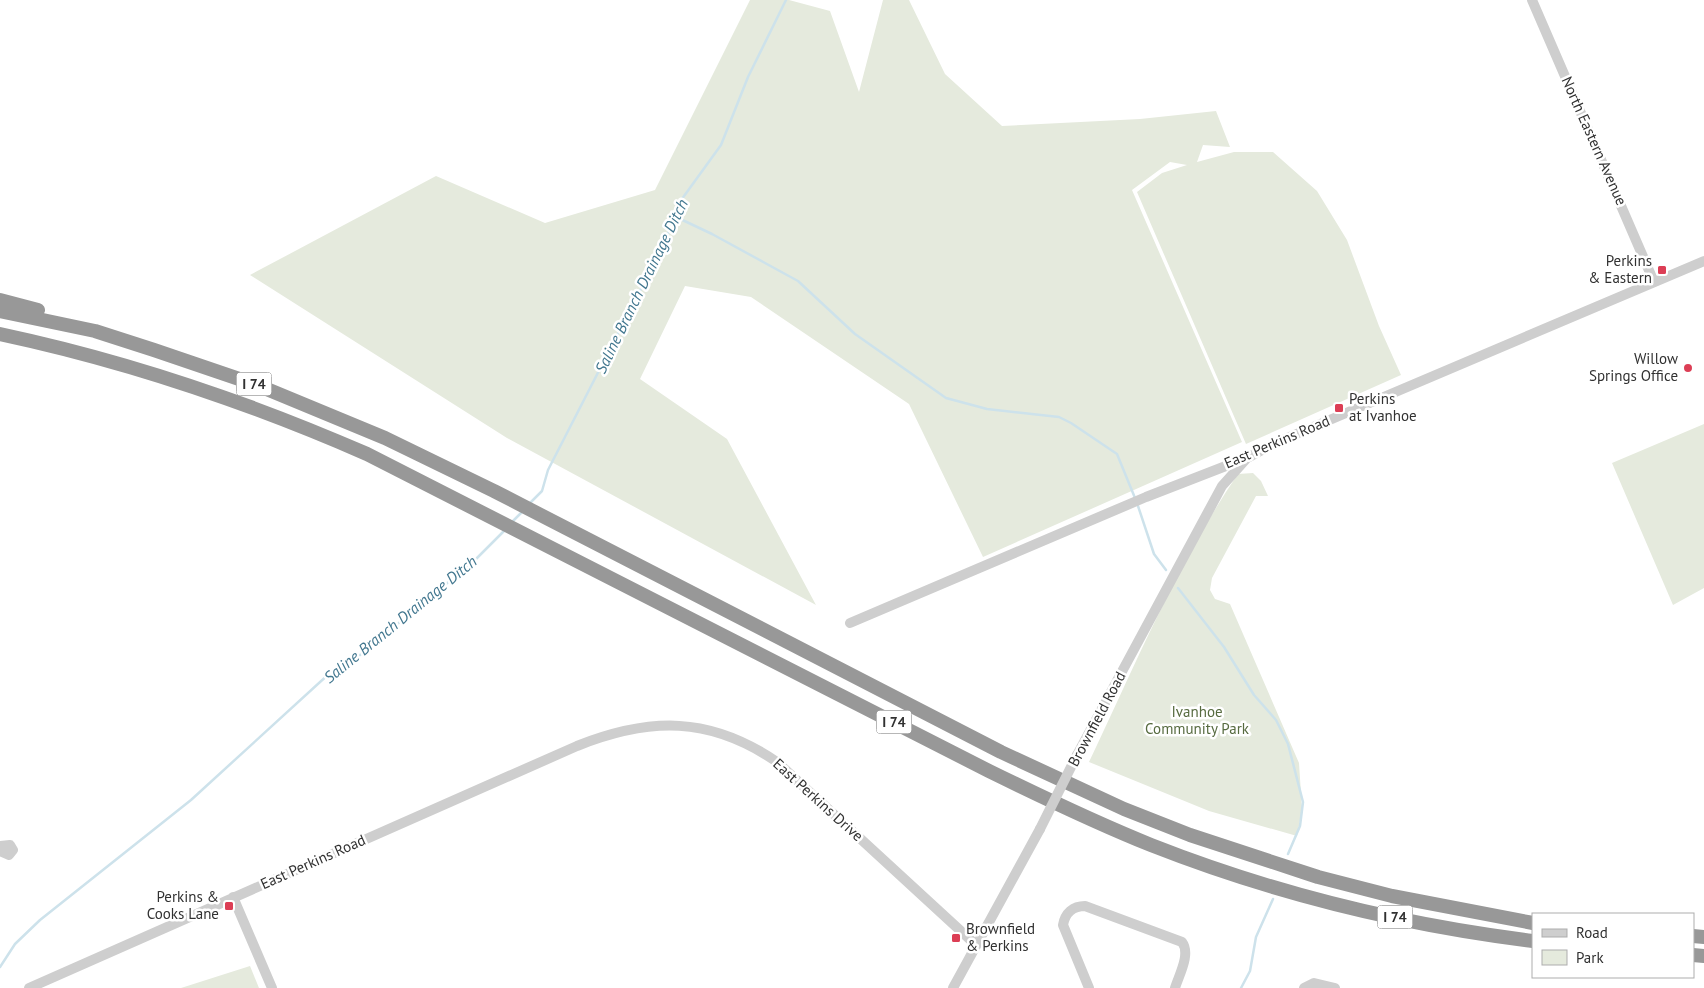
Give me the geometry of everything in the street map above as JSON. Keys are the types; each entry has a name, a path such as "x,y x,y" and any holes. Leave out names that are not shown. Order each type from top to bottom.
{"highway":[{"path":"0,300 51,314 94,331"},
{"name":"I 74","path":"0,311 94,331 223,373 327,412 494,491 1001,752 1124,809 1207,841 1318,876 1450,909 1532,923"},
{"name":"I 74","path":"0,334 90,355 150,373 264,412 367,454 989,771 1089,819 1151,845 1242,877 1332,903 1434,926 1532,941"}],"street":[{"name":"North Eastern Avenue","path":"1532,0 1654,282"},
{"name":"East Perkins Road","path":"850,623 1146,497 1249,457 1273,444 1654,282 1703,264"},
{"name":"Brownfield Road","path":"953,988 1040,829 1077,755 1222,486 1249,457"},
{"name":"East Perkins Drive","path":"598,738 628,728 650,725 685,725 729,735 760,750 796,778 976,945"},
{"name":"East Perkins Road","path":"29,988 598,738"},
{"path":"0,846 10,845 14,850 9,855 0,851"},
{"path":"234,897 272,988"},
{"path":"1088,988 1063,926 1066,916 1079,906 1085,906 1182,942 1186,950 1175,988"},
{"path":"1304,988 1314,983 1335,988"}],"green space":[{"path":"750,0 789,0 830,11 859,92 883,0 909,0 945,74 1002,126 1140,119 1216,111 1230,147 1203,145 1197,162 1234,152 1273,152 1317,191 1347,240 1379,326 1401,375 1246,444 1137,192 1162,173 1187,165 1170,162 1132,190 1242,442 983,557 909,404 751,297 685,286 640,379 727,439 816,605 507,438 250,275 436,176 545,223 655,190"},
{"path":"1704,424 1704,588 1673,605 1612,463"},
{"name":"Ivanhoe Community Park","path":"1253,473 1261,481 1268,496 1256,496 1212,578 1210,590 1215,599 1230,604 1299,763 1302,809 1297,836 1209,811 1089,762 1158,615 1195,543 1238,474"},
{"path":"250,966 259,988 181,988"}],"waterway":[{"name":"Saline Branch Drainage Ditch","path":"529,504 542,491 548,470 665,242 679,203 721,145 748,77 786,0"},
{"path":"674,216 712,234 798,281 855,334 946,398 987,409 1059,417 1071,423 1117,454 1135,498"},
{"path":"1137,503 1154,554 1166,570"},
{"name":"Saline Branch Drainage Ditch","path":"512,522 522,512"},
{"name":"Saline Branch Drainage Ditch","path":"0,967 15,944 40,920 191,800 331,672 354,660 475,560 505,530"},
{"path":"1178,588 1224,647 1254,695 1276,720 1288,744 1303,802 1300,826 1288,854"},
{"path":"1241,988 1250,971 1256,937 1273,899"}],"place":[{"name":"Perkins & Eastern","path":"1662,270"},
{"name":"Willow Springs Office","path":"1688,368"},
{"name":"Perkins at Ivanhoe","path":"1339,408"},
{"name":"Perkins & Cooks Lane","path":"229,906"},
{"name":"Brownfield & Perkins","path":"956,938"}]}
